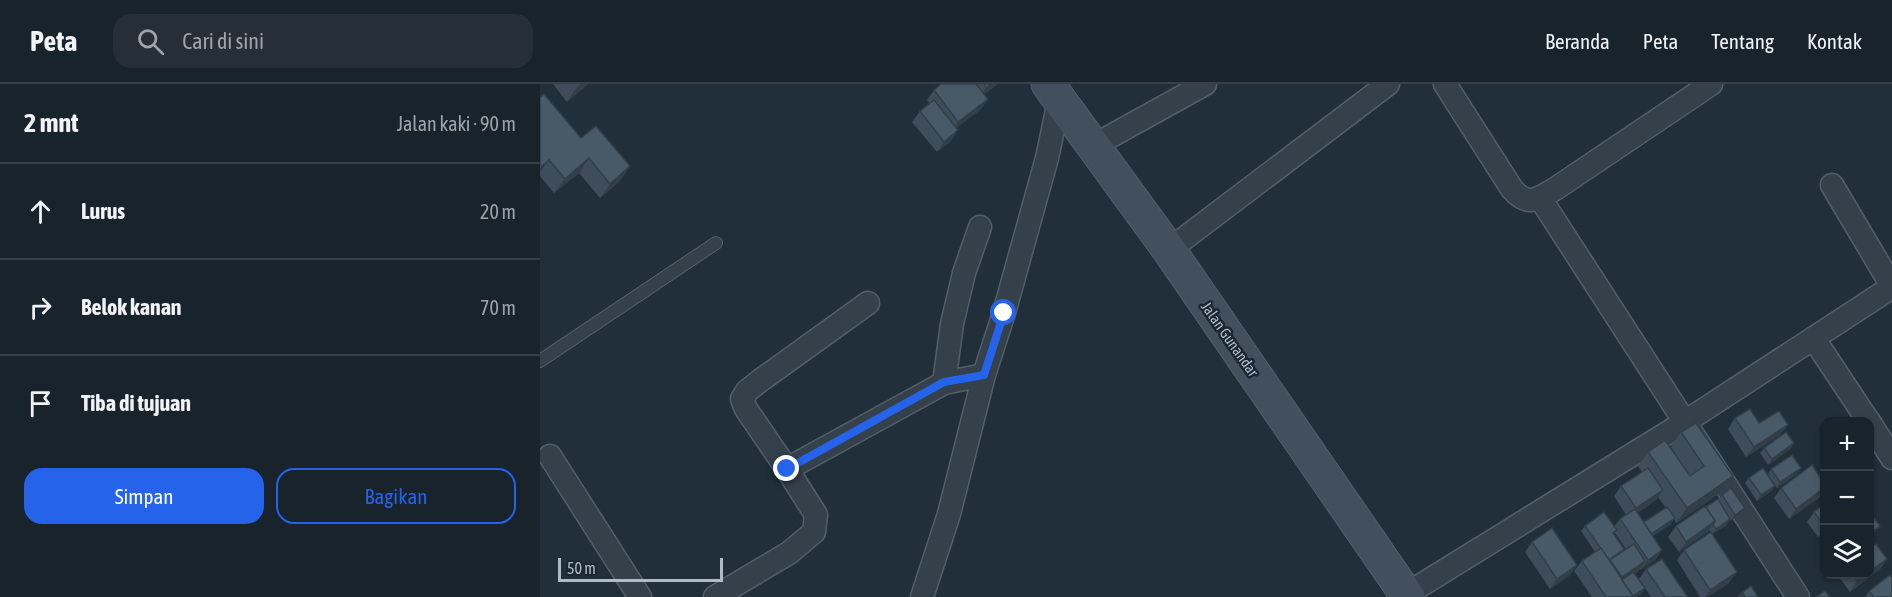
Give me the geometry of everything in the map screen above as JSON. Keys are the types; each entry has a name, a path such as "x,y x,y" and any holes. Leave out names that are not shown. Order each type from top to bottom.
{"main road":[{"name":"Jalan Gunandar","path":"1055,90 1169,250 1405,596"}],"street":[{"path":"1093,146 1205,84"},
{"path":"1169,250 1388,84"},
{"path":"1445,84 1512,189 1520,199 1528,201 1540,198 1711,84"},
{"path":"922,597 950,514 984,375 1004,313 1047,158 1055,90"},
{"path":"1405,596 1686,422 1892,287 1832,185"},
{"path":"1540,198 1798,597"},
{"path":"944,382 952,324 964,273 980,227"},
{"path":"715,597 789,553 814,532 816,515 746,409 742,399 747,391 761,380 868,303"},
{"path":"1814,339 1866,417"},
{"path":"787,469 944,382 984,375"},
{"path":"1874,430 1892,458"},
{"path":"550,456 640,597"}],"lane":[{"path":"540,361 716,243"}],"building":[{"path":"941,84 976,84 988,99 958,122 934,90"},
{"path":"544,94 581,138 596,126 630,166 610,184 589,158 565,179 549,160 542,166 540,164 540,97"},
{"path":"934,100 958,130 944,142 920,111"},
{"path":"1750,409 1759,423 1779,411 1788,425 1754,447 1735,418"},
{"path":"1696,423 1733,476 1687,508 1648,452 1665,440 1690,476 1704,466 1681,432"},
{"path":"1786,432 1794,443 1772,459 1764,448"},
{"path":"1792,455 1801,468 1780,482 1771,469"},
{"path":"1812,465 1820,477 1820,491 1796,509 1781,488"},
{"path":"1648,468 1663,490 1636,508 1621,486"},
{"path":"1763,468 1775,486 1761,495 1749,478"},
{"path":"1731,488 1745,508 1735,515 1722,495"},
{"path":"1718,499 1730,519 1716,529 1713,525 1715,521 1706,507"},
{"path":"1705,506 1715,521 1686,542 1676,526"},
{"path":"1667,507 1675,518 1651,534 1644,522"},
{"path":"1820,507 1820,520 1814,512"},
{"path":"1635,509 1662,550 1648,560 1620,519"},
{"path":"1604,512 1617,530 1613,533 1624,549 1609,560 1585,526"},
{"path":"1874,518 1880,526 1874,530"},
{"path":"1552,528 1577,565 1557,579 1532,542"},
{"path":"1711,532 1737,572 1710,590 1684,550"},
{"path":"1634,544 1645,561 1622,577 1610,560"},
{"path":"1876,544 1887,559 1874,568 1874,545"},
{"path":"1601,548 1634,597 1606,597 1582,561"},
{"path":"1662,559 1686,597 1665,597 1646,569"},
{"path":"1633,572 1645,588 1633,596 1622,580"},
{"path":"1890,575 1892,597 1874,597 1869,591"},
{"path":"1751,586 1758,597 1745,597 1743,594 1739,596 1739,595"},
{"path":"1825,591 1830,597 1816,597"}],"route":[{"path":"787,469 944,382 984,375 1004,313"}]}
